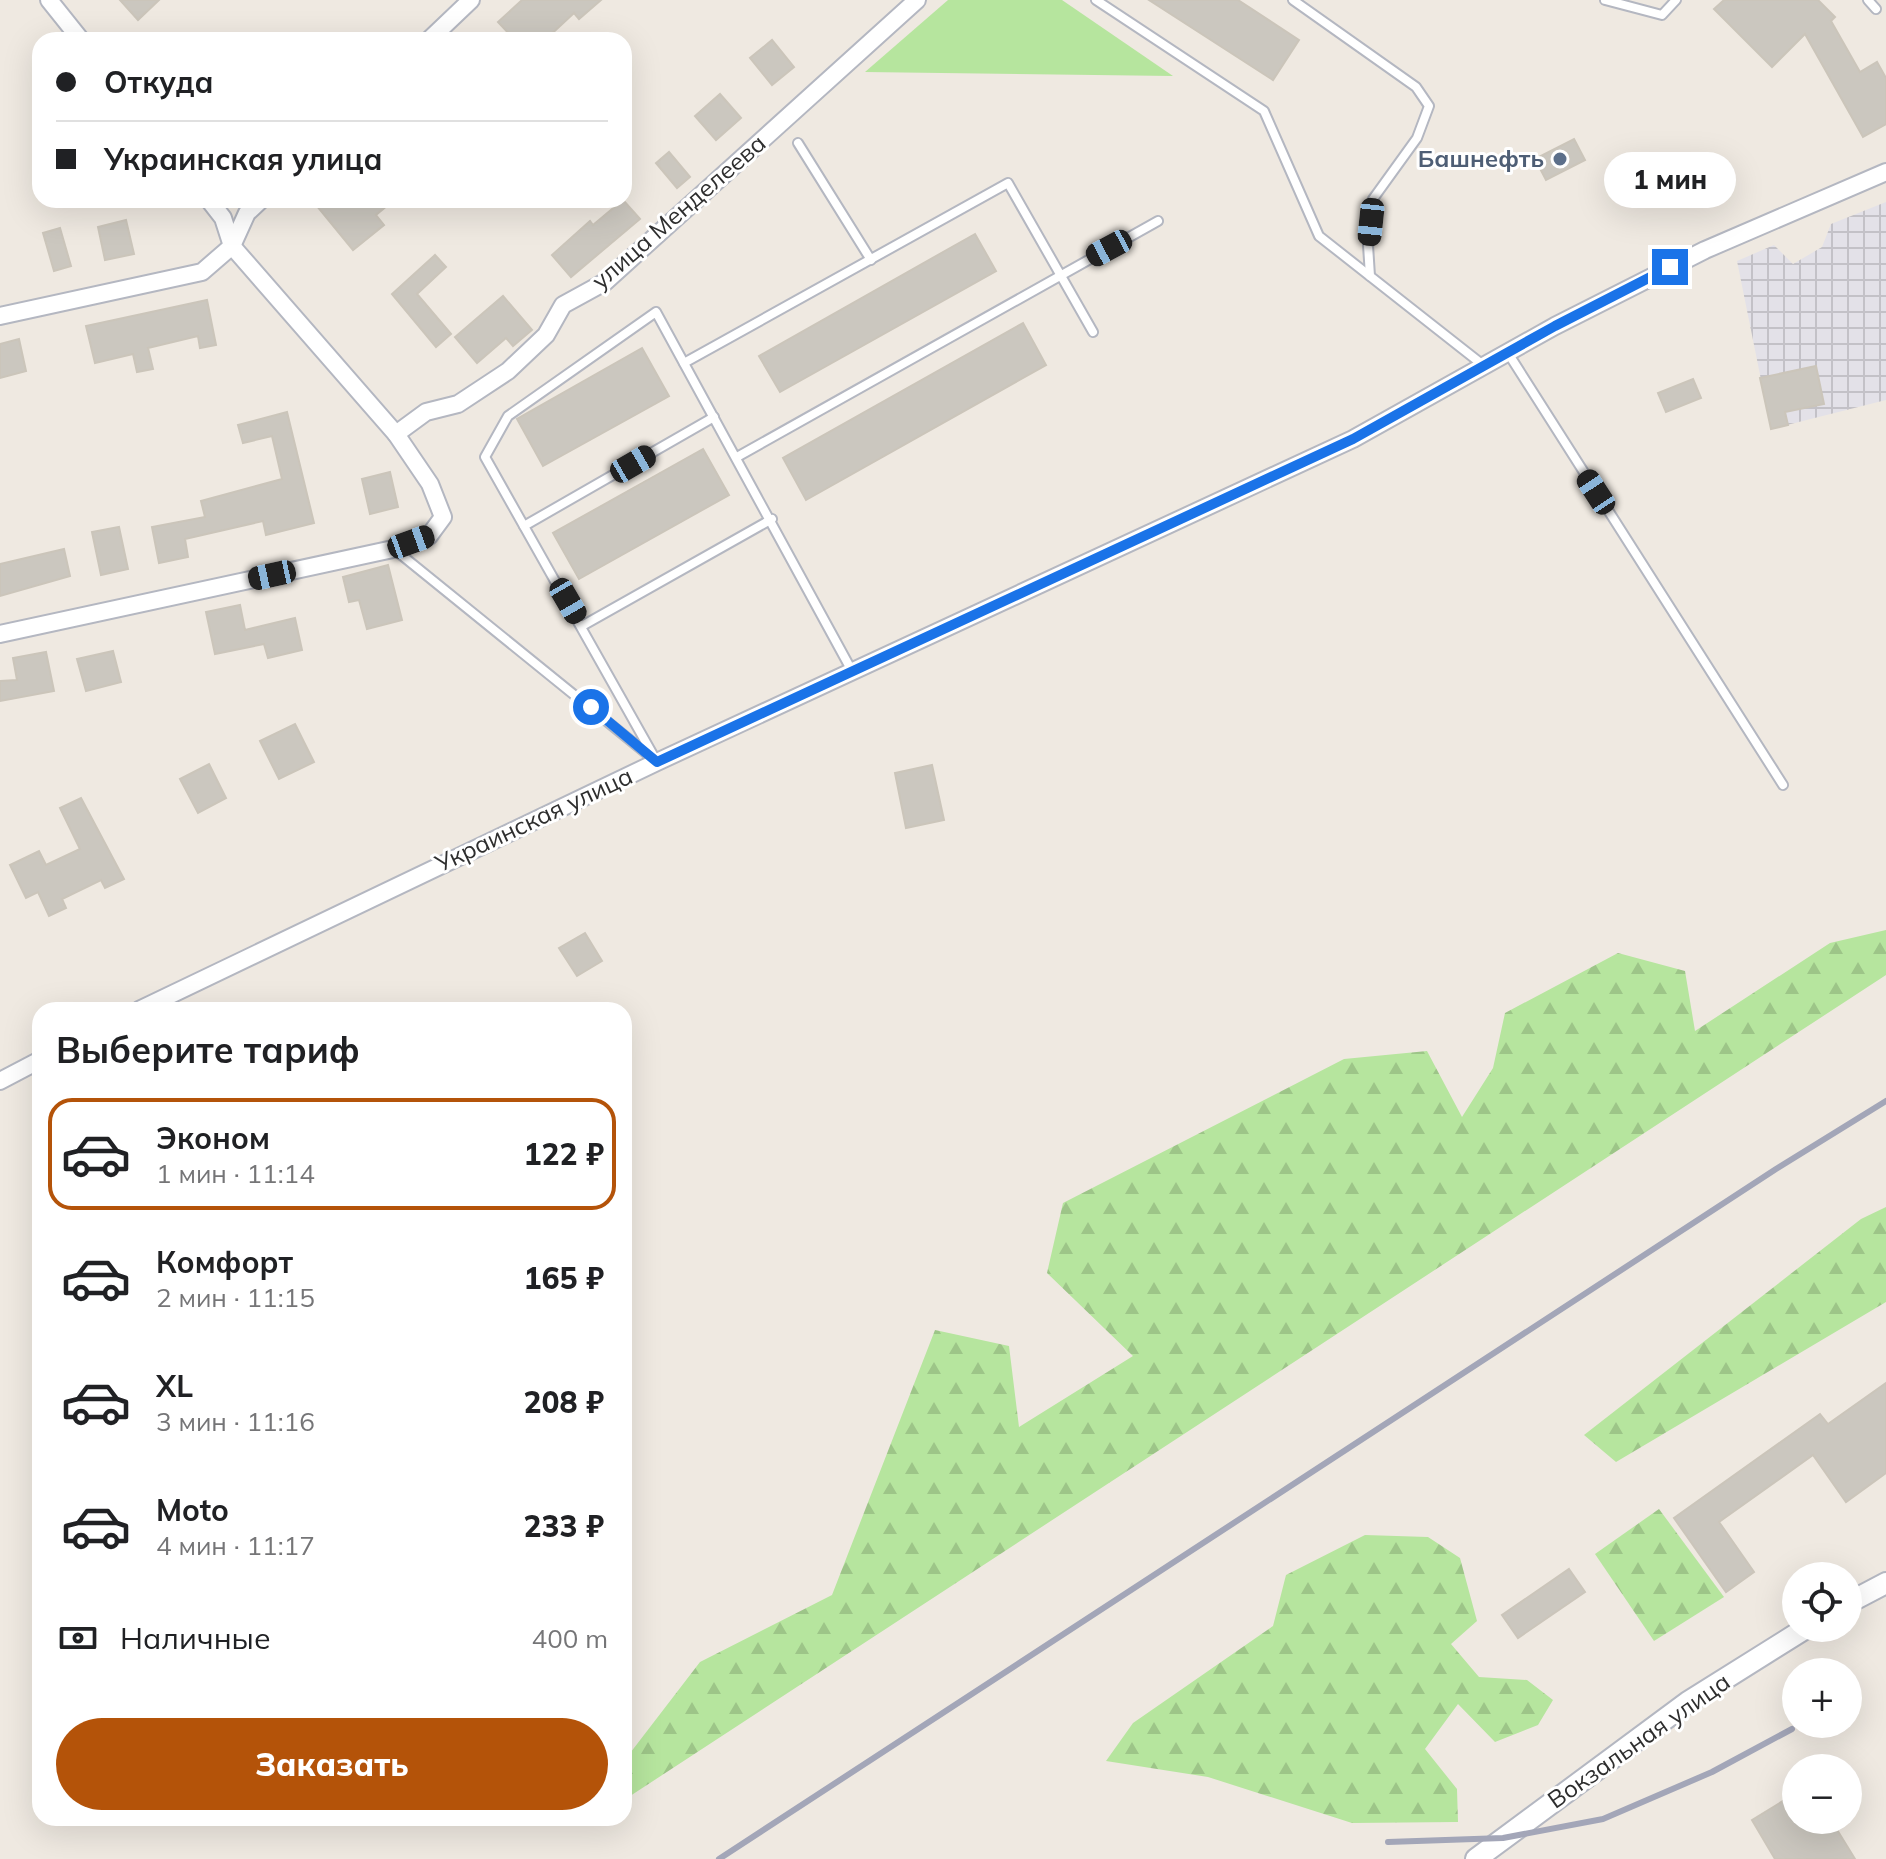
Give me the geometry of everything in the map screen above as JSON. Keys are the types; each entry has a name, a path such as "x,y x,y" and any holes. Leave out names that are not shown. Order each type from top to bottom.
{"street":[{"path":"49,0 75,32"},
{"path":"437,32 471,0"},
{"name":"улица Менделеева","path":"396,434 426,412 458,404 508,371 546,335 563,305 605,282 917,0"},
{"name":"Украинская улица","path":"156,1002 657,762 1339,445 1507,352 1705,250 1886,172"},
{"path":"0,634 393,549 429,536 443,517 430,484 396,434 232,246 223,218 215,208"},
{"path":"0,316 202,272 232,246 252,208"},
{"path":"0,1081 32,1064"},
{"path":"1862,1596 1886,1583"},
{"name":"Вокзальная улица","path":"1476,1859 1688,1702 1784,1642"}],"lane":[{"path":"1096,0 1264,111 1319,236 1484,366"},
{"path":"1293,0 1416,87 1429,106 1417,138 1373,199 1368,245 1370,276"},
{"path":"1605,0 1662,15 1676,0"},
{"path":"1868,0 1876,9"},
{"path":"798,143 871,260"},
{"path":"684,363 1008,183 1093,332"},
{"path":"737,457 1158,221"},
{"path":"657,762 485,457 508,416 656,312 853,672"},
{"path":"1507,352 1783,785"},
{"path":"524,526 714,417"},
{"path":"582,626 772,519"},
{"path":"393,549 657,762"}],"shaded area":[{"path":"1886,202 1886,400 1771,429 1737,261 1774,245 1793,264 1822,247 1831,224"}],"green space":[{"path":"948,0 1062,0 1173,76 865,72"},
{"path":"1886,930 1886,975 632,1795 632,1751 700,1662 832,1595 935,1330 1009,1346 1019,1427 1133,1356 1047,1273 1063,1203 1344,1059 1427,1051 1462,1117 1493,1068 1505,1013 1618,953 1685,971 1695,1031 1830,943"},
{"path":"1886,1207 1886,1302 1616,1462 1584,1435 1861,1219"},
{"path":"1659,1509 1724,1597 1654,1641 1595,1554"},
{"path":"1365,1535 1428,1537 1460,1558 1477,1621 1451,1644 1479,1677 1527,1680 1553,1700 1538,1725 1495,1742 1458,1704 1425,1749 1457,1789 1458,1822 1352,1823 1208,1777 1106,1761 1133,1723 1273,1626 1286,1575"}],"building":[{"path":"120,0 159,0 138,20"},
{"path":"522,0 601,0 579,19 574,13 554,32 507,32 498,22"},
{"path":"1149,0 1238,0 1299,40 1273,80"},
{"path":"1724,0 1818,0 1835,17 1831,21 1860,72 1877,62 1886,78 1886,124 1863,137 1805,34 1772,67 1714,9"},
{"path":"772,40 794,67 772,85 750,58"},
{"path":"720,94 741,118 716,140 695,116"},
{"name":"Башнефть","path":"1574,139 1585,160 1546,180 1535,159"},
{"path":"669,152 690,177 677,188 656,163"},
{"path":"319,208 384,208 376,215 384,225 353,250"},
{"path":"613,208 630,208 640,219 571,277 552,255 590,221 593,225"},
{"path":"126,220 134,254 105,260 98,227"},
{"path":"60,228 71,266 54,271 43,233"},
{"path":"975,234 996,271 780,392 759,356"},
{"path":"435,255 446,267 417,294 451,334 436,347 392,294"},
{"path":"503,296 532,330 513,346 506,338 477,363 455,337"},
{"path":"207,300 216,345 200,348 198,336 148,348 153,369 137,372 133,354 95,363 86,326"},
{"path":"1023,323 1046,365 806,500 783,458"},
{"path":"19,339 26,371 0,378 0,344"},
{"path":"642,348 669,396 543,466 517,419"},
{"path":"1816,366 1824,404 1785,412 1788,425 1771,429 1760,378"},
{"path":"1693,379 1701,398 1666,412 1658,393"},
{"path":"287,412 314,523 266,535 263,521 185,539 188,557 159,563 152,527 205,517 201,501 282,479 272,436 243,443 238,425"},
{"path":"703,449 729,495 579,579 553,533"},
{"path":"390,472 398,507 370,514 362,479"},
{"path":"119,527 128,569 101,575 92,532"},
{"path":"64,549 70,576 0,596 0,564"},
{"path":"388,565 402,620 367,629 359,600 349,602 343,577"},
{"path":"240,605 245,630 295,618 302,650 268,658 264,644 215,654 206,612"},
{"path":"113,651 121,682 86,691 77,659"},
{"path":"46,652 54,691 0,701 0,681 17,680 13,658"},
{"path":"295,724 314,762 279,779 260,741"},
{"path":"209,764 226,798 198,813 180,779"},
{"path":"932,765 944,820 906,828 895,773"},
{"path":"81,798 124,879 105,888 101,880 62,899 66,908 49,916 38,892 26,898 10,865 39,851 46,865 80,849 60,808"},
{"path":"585,933 602,961 577,976 559,948"},
{"path":"1886,1383 1886,1473 1846,1502 1813,1455 1719,1522 1754,1572 1726,1592 1674,1518 1820,1414 1828,1424"},
{"path":"1569,1569 1585,1592 1518,1638 1502,1615"},
{"path":"1782,1802 1782,1834 1840,1834 1855,1859 1775,1859 1752,1820"}],"railway":[{"path":"719,1859 1776,1169 1886,1101"},
{"path":"1388,1842 1503,1838 1603,1819 1712,1772 1782,1734"}],"place":[{"name":"Башнефть","path":"1560,159"}],"route":[{"path":"591,707 657,762 1353,439 1555,326 1670,267"}]}
